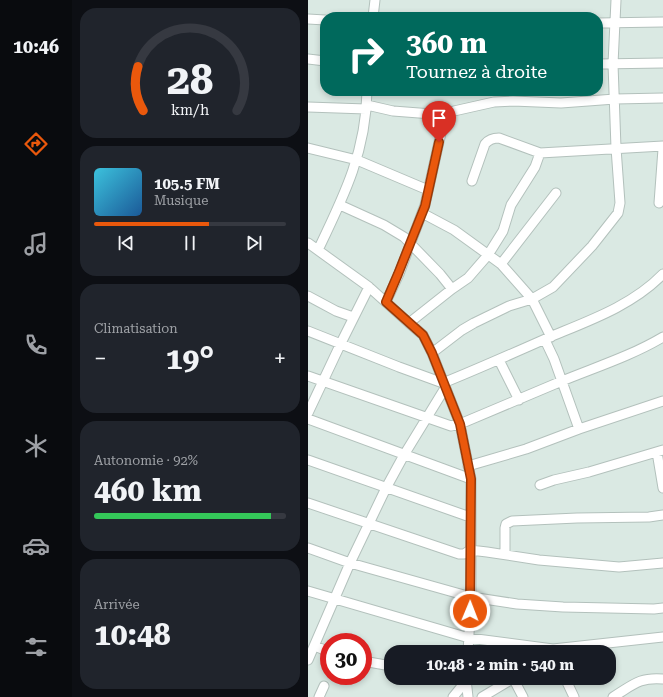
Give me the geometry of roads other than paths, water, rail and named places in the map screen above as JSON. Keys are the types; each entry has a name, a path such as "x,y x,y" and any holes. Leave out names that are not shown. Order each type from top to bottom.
{"street":[{"path":"374,12 376,0"},
{"path":"432,353 462,330 474,323 509,306 532,299 553,286 592,246 618,213 620,203 616,148 613,64 616,0"},
{"path":"308,19 320,20"},
{"path":"603,23 663,22"},
{"path":"308,59 320,60"},
{"path":"603,64 663,63"},
{"path":"318,250 340,205 357,160 363,137 367,96"},
{"path":"308,106 367,108 445,115 454,111 494,102 513,101 561,103 615,99 663,98"},
{"path":"386,302 422,213 445,115"},
{"path":"472,181 485,144 488,140 494,138 499,138 540,153 616,148 663,147 659,203"},
{"path":"308,148 357,160 428,190"},
{"path":"409,323 468,278 488,255 503,231 511,205 534,167 540,153"},
{"path":"501,264 556,193"},
{"path":"340,205 396,231 410,242 452,289"},
{"path":"422,213 454,230 501,264 532,299 548,338 579,429"},
{"path":"308,243 369,287 386,302 423,335 432,353 460,424 471,479 471,597 469,645"},
{"path":"308,660 350,563 386,488 427,418 444,385 589,321 648,288 663,274"},
{"path":"308,413 353,317 369,287"},
{"path":"308,296 336,311 353,317"},
{"path":"308,331 444,385"},
{"path":"308,376 449,425 460,424 634,352 663,337"},
{"path":"499,360 518,400"},
{"path":"468,466 526,449 579,429 663,401"},
{"path":"308,419 471,479"},
{"path":"540,485 660,451 663,488"},
{"path":"308,460 470,517"},
{"path":"308,503 459,554 464,554 470,550 540,560 619,567 663,563"},
{"path":"505,554 505,528 506,524 512,521 663,516"},
{"path":"308,548 350,563 471,597 517,604 563,607 663,608"},
{"path":"308,591 470,638 499,645"},
{"path":"308,637 320,646"},
{"path":"600,645 663,637"},
{"path":"372,663 384,665"},
{"path":"613,697 640,680 663,679"},
{"path":"453,697 462,685"},
{"path":"467,685 468,697"},
{"path":"482,697 502,685"},
{"path":"517,685 523,697"},
{"path":"568,685 574,697"},
{"path":"319,697 324,686"}]}
